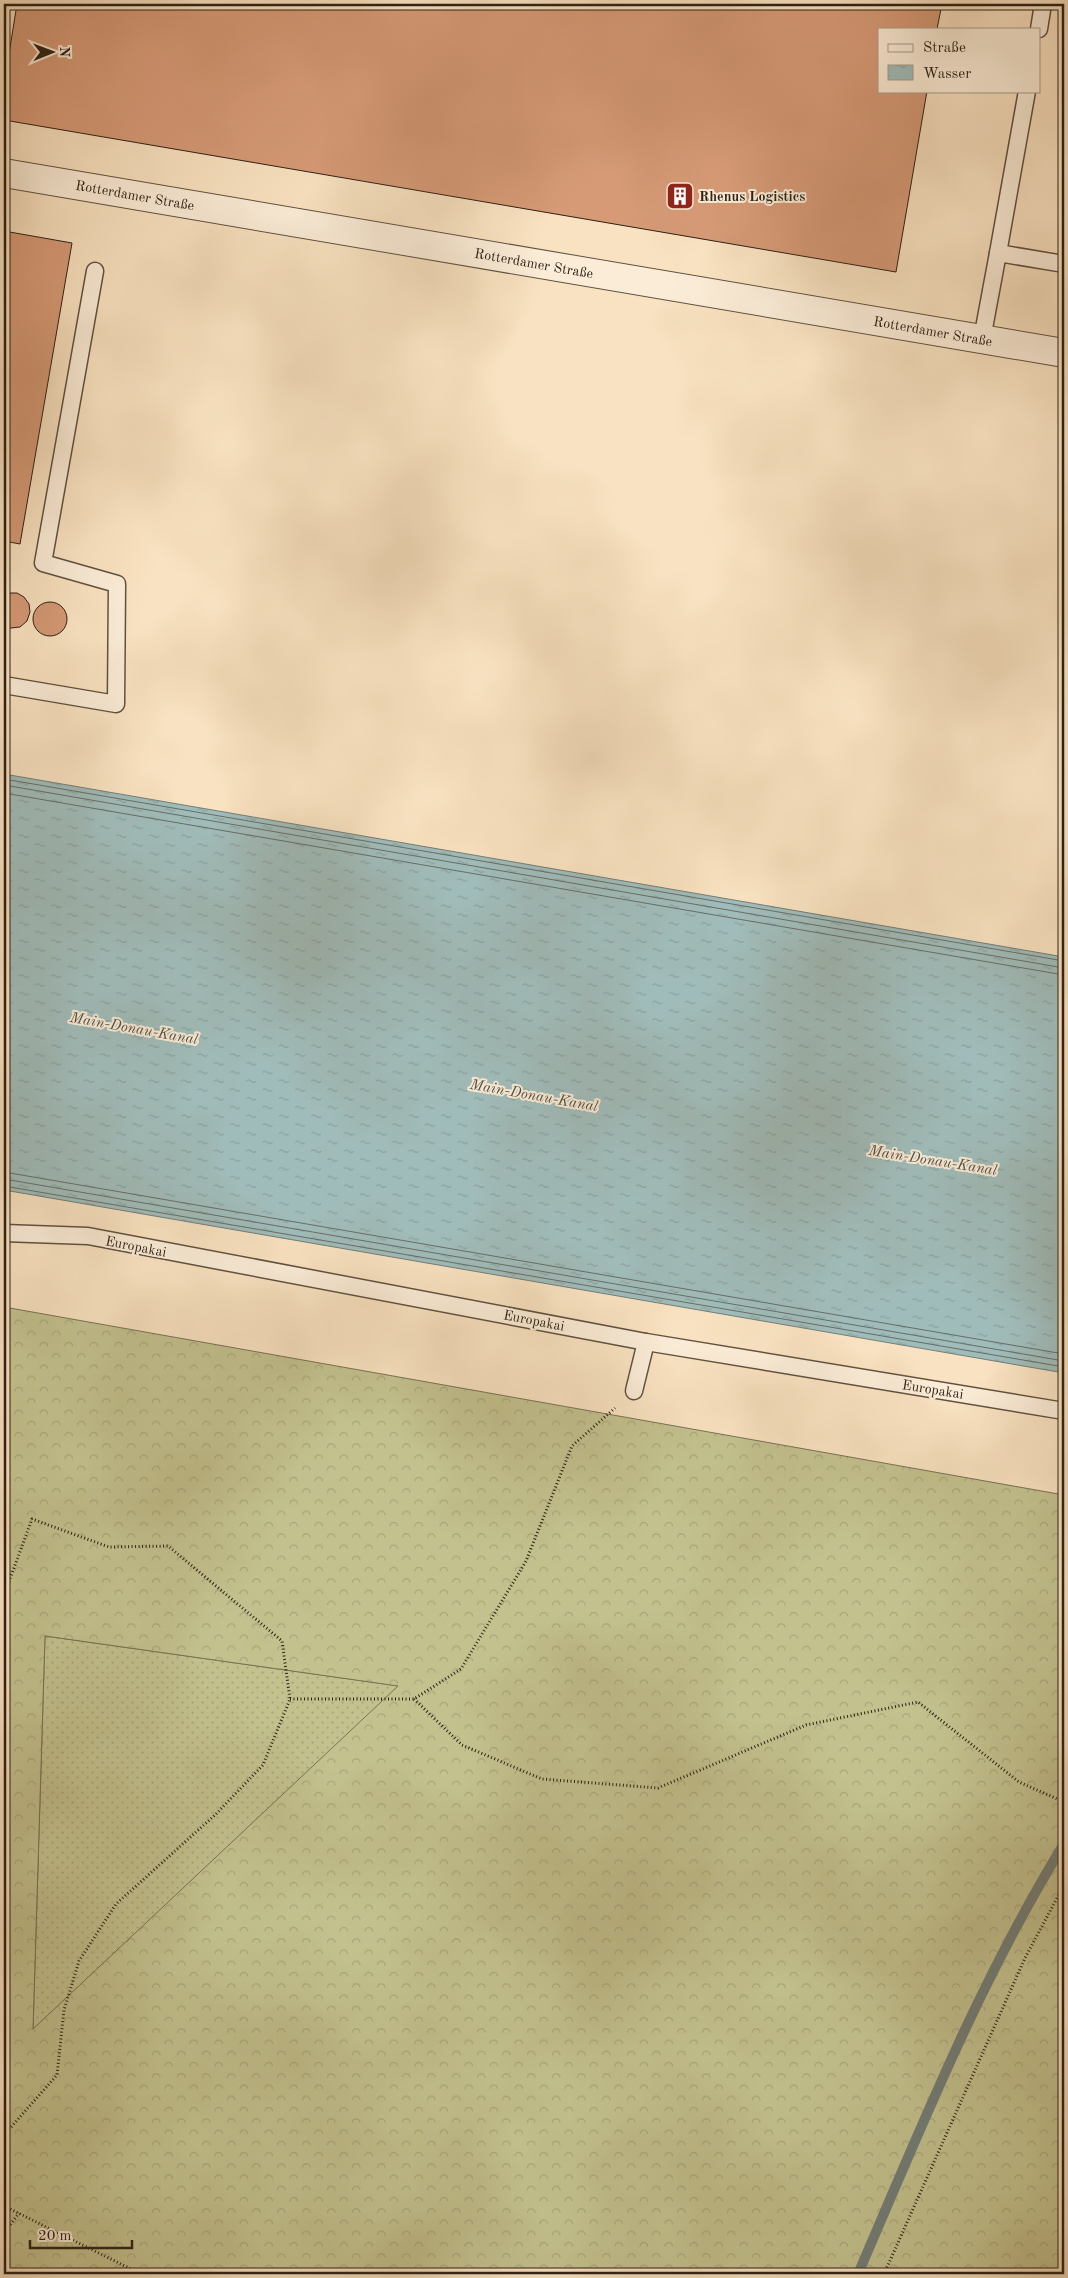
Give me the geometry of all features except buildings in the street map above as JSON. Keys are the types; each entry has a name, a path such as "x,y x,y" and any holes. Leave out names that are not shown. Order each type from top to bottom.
{"street":[{"name":"Rotterdamer Straße","path":"4,173 1064,353"}],"lane":[{"path":"1039,28 1043,4"},
{"path":"982,339 1027,92"},
{"path":"998,253 1064,264"},
{"path":"4,686 116,704 117,584 44,563 96,271"},
{"name":"Europakai","path":"4,1233 88,1236 646,1342 1064,1411"},
{"path":"634,1391 646,1342"}],"path":[{"path":"290,1699 414,1699 461,1669 526,1561 572,1446 634,1391"},
{"path":"4,1595 32,1519 109,1547 168,1546 282,1641 290,1699 263,1765 215,1815 116,1904 79,1961 64,2010 57,2074 4,2135"},
{"path":"414,1699 462,1746 542,1780 658,1788 806,1724 918,1702 1018,1782 1064,1802"},
{"path":"884,2274 1025,1958 1064,1885"},
{"path":"4,2206 140,2274"},
{"path":"4,2233 19,2213"}],"green space":[{"path":"4,1307 1064,1495 1064,2274 4,2274","holes":["45,1636 398,1686 33,2029"]},
{"path":"45,1636 399,1686 33,2030"}],"water":[{"name":"Main-Donau-Kanal","path":"4,774 1064,957 1064,1373 4,1190"}],"waterway":[{"path":"858,2274 953,2055 1005,1948 1064,1844"}],"place":[{"name":"Rhenus Logistics","path":"680,196"}]}
